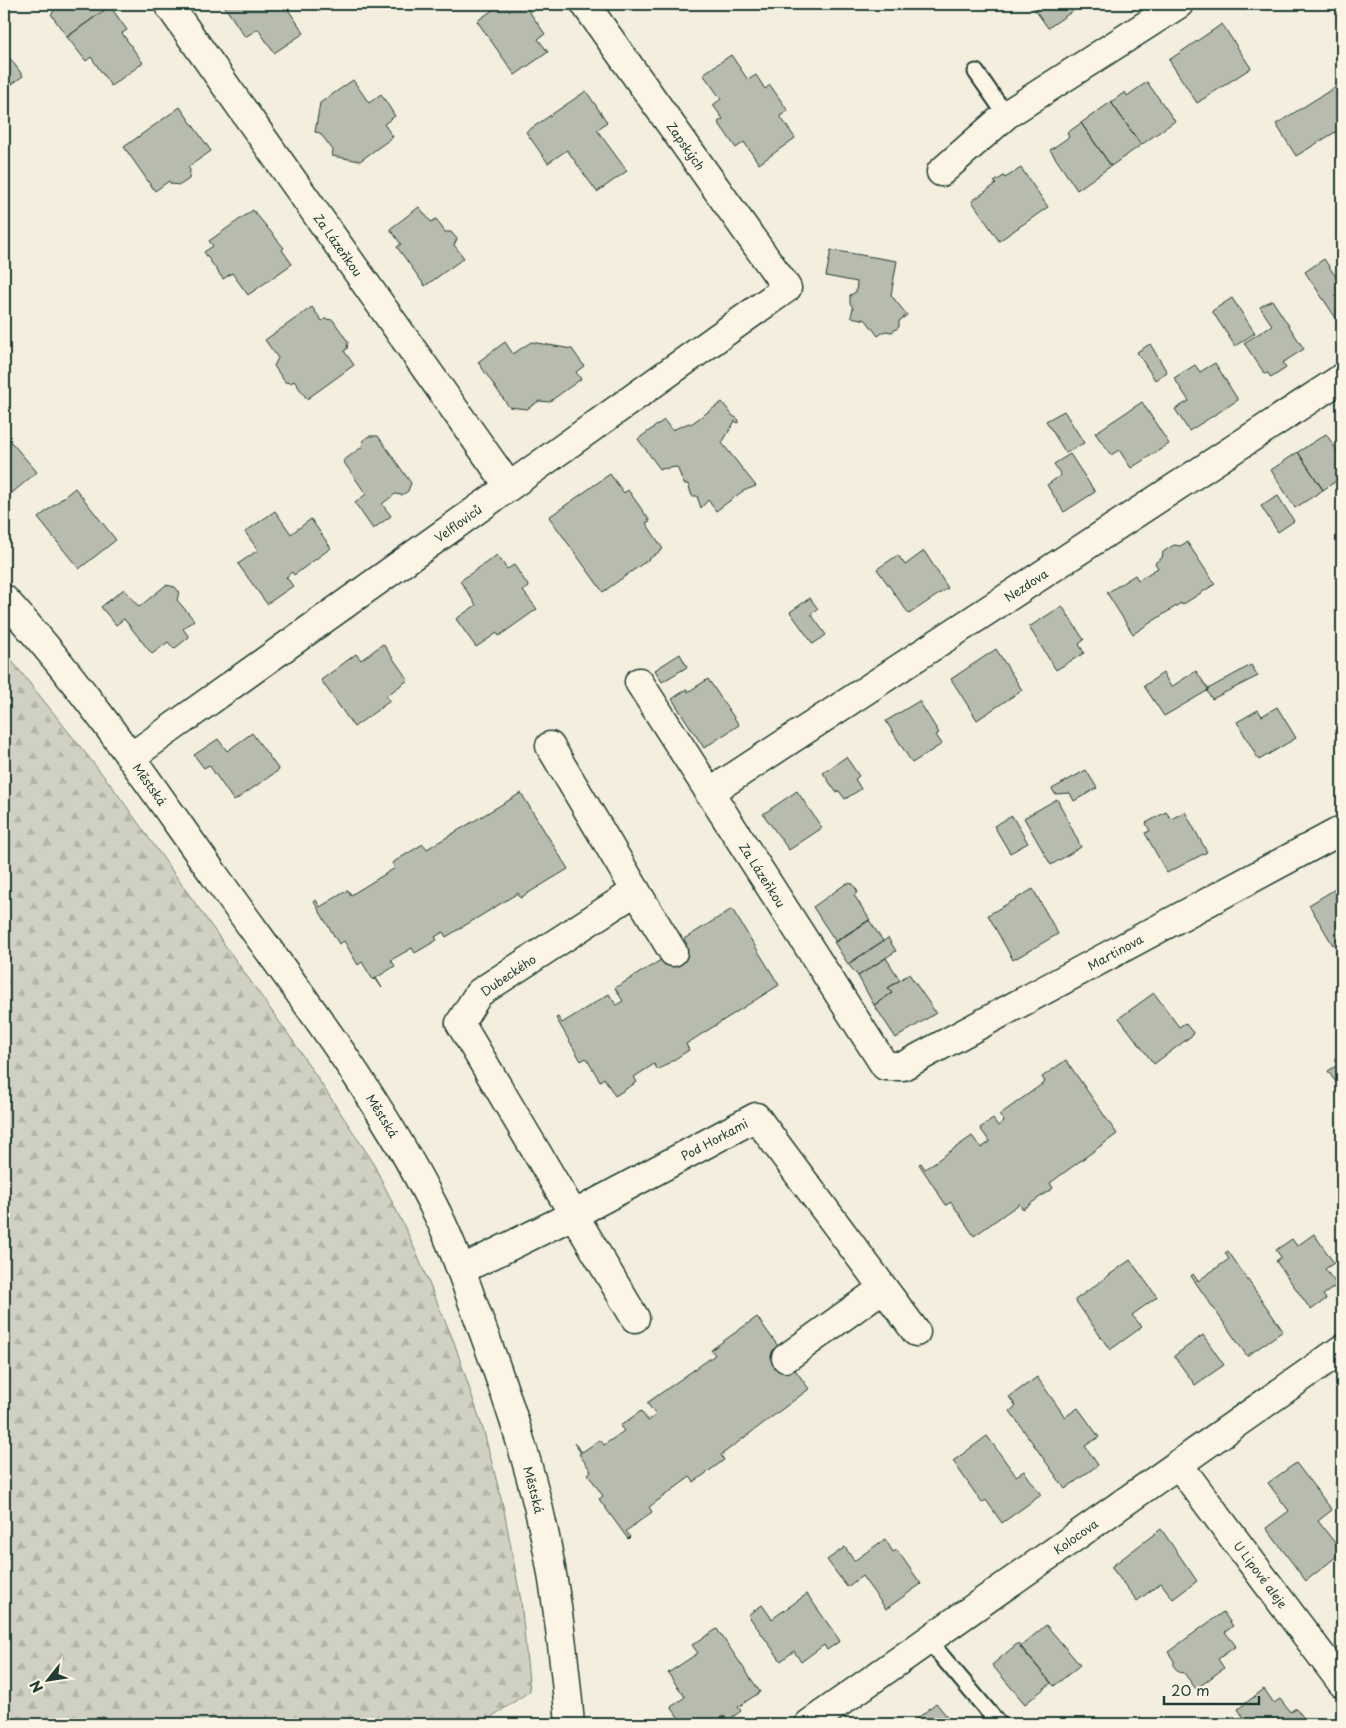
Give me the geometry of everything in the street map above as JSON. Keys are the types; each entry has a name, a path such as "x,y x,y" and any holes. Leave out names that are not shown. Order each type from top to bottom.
{"street":[{"name":"Za Lázeňkou","path":"168,4 508,485"},
{"name":"Zapských","path":"585,4 787,288"},
{"path":"941,172 1006,115 1178,4"},
{"name":"Velfloviců","path":"131,757 508,485 787,288"},
{"name":"Nezdova","path":"709,793 1342,378"},
{"name":"Městská","path":"4,599 57,658 131,757 346,1060 394,1135 433,1204 461,1270 497,1368 527,1468 548,1550 564,1654 570,1724"},
{"name":"Za Lázeňkou","path":"639,682 886,1066"},
{"path":"550,746 673,952"},
{"name":"Martinova","path":"886,1066 903,1066 1342,830"},
{"name":"Dubeckého","path":"635,1318 460,1023 479,993 636,891"},
{"name":"Pod Horkami","path":"461,1270 575,1214 756,1117 916,1332"},
{"path":"786,1358 883,1288"},
{"name":"Kolocova","path":"809,1724 1342,1349"},
{"name":"U Lipové aleje","path":"1178,1464 1342,1683"}],"lane":[{"path":"976,72 1006,115"},
{"path":"928,1640 999,1724"}],"green space":[{"path":"4,651 114,789 293,1041 371,1159 409,1236 454,1342 484,1432 504,1510 521,1601 530,1691 481,1724 4,1724"}],"building":[{"path":"51,4 108,4 110,6 67,37 51,14 55,10"},
{"path":"223,4 293,4 287,8 304,33 274,53 258,29 245,37"},
{"path":"501,4 524,4 545,34 538,39 548,52 515,75 477,21"},
{"path":"1031,4 1083,4 1048,28"},
{"path":"110,6 127,30 122,33 143,63 111,86 91,57 86,61 67,37"},
{"path":"1222,24 1251,68 1197,103 1169,60"},
{"path":"4,50 23,76 4,90"},
{"path":"731,55 748,80 756,75 765,89 770,85 788,111 780,116 795,138 759,164 744,142 736,148 718,122 723,119 713,105 721,99 703,74"},
{"path":"353,80 369,103 381,94 395,116 384,124 393,137 360,161 332,156 333,150 320,133 315,132 320,103"},
{"path":"1147,82 1175,121 1141,145 1111,102 1125,92 1127,96"},
{"path":"1342,83 1342,128 1296,156 1276,124"},
{"path":"586,91 607,122 597,130 627,171 597,192 567,150 548,163 526,132"},
{"path":"1111,102 1141,145 1111,166 1081,123"},
{"path":"180,107 211,151 188,167 190,170 189,179 180,185 171,184 169,181 155,191 124,147"},
{"path":"1081,123 1111,166 1077,190 1050,150 1069,137 1067,133"},
{"path":"1021,168 1048,207 999,241 972,201 996,184 994,182 1004,176 1005,178"},
{"path":"419,207 431,222 436,219 445,232 451,232 457,239 454,245 464,258 425,286 397,247 401,244 390,229"},
{"path":"253,210 284,248 282,250 292,264 248,295 232,273 223,279 204,252 213,246 209,241"},
{"path":"831,250 897,261 891,295 907,315 899,321 899,327 892,332 885,331 878,336 866,320 851,317 853,308 850,303 850,295 856,292 857,282 826,276"},
{"path":"1324,259 1342,286 1342,327 1305,272"},
{"path":"1232,298 1255,333 1235,346 1212,311"},
{"path":"1272,300 1304,349 1282,363 1286,368 1271,378 1268,373 1265,374 1244,343 1272,325 1260,307"},
{"path":"312,307 322,321 325,319 333,320 348,342 347,349 344,351 354,365 307,399 294,381 291,383 285,382 274,366 278,358 265,340"},
{"path":"505,342 513,354 531,342 572,349 584,366 576,372 581,379 549,402 539,401 527,409 509,407 478,362"},
{"path":"1150,344 1167,372 1155,380 1137,352"},
{"path":"1215,363 1238,400 1189,431 1175,409 1189,401 1174,378 1195,365 1200,372"},
{"path":"722,402 732,415 739,420 738,423 735,421 722,443 756,486 743,491 716,511 708,500 701,508 697,496 692,496 688,484 684,484 677,467 660,469 638,439 664,420 672,430 689,423 691,424"},
{"path":"1142,402 1169,444 1131,468 1119,450 1111,455 1095,433"},
{"path":"1064,411 1084,443 1066,453 1046,421"},
{"path":"4,434 37,472 6,498 4,495"},
{"path":"1326,434 1342,458 1342,477 1323,490 1298,452"},
{"path":"369,436 378,436 411,483 408,491 402,495 395,494 382,504 391,516 373,529 355,503 366,494 343,461 362,447 363,440"},
{"path":"1298,452 1323,490 1295,508 1271,470"},
{"path":"1070,454 1095,492 1064,512 1047,485 1061,475 1054,464"},
{"path":"610,474 624,493 628,490 650,521 646,523 663,549 603,592 549,517"},
{"path":"75,488 116,540 79,569 38,518"},
{"path":"1278,496 1294,521 1278,532 1261,506"},
{"path":"275,511 291,534 311,519 331,548 294,575 292,572 286,577 293,586 267,604 238,564 258,550 245,532"},
{"path":"1187,542 1215,584 1133,634 1107,593 1135,575 1138,580 1158,568 1155,563 1162,558 1163,552 1174,545 1180,546"},
{"path":"924,551 948,588 909,614 877,569 898,555 905,565"},
{"path":"497,555 507,569 514,565 529,587 523,591 537,609 499,636 497,633 476,647 456,619 476,605 460,581"},
{"path":"166,585 175,587 179,592 177,600 194,620 183,629 189,637 174,649 168,642 152,654 124,619 116,625 101,607 124,589 139,607"},
{"path":"810,598 818,609 811,614 826,635 813,644 790,612"},
{"path":"1062,606 1084,640 1079,644 1084,653 1056,670 1029,627"},
{"path":"383,644 408,680 386,696 390,701 354,727 321,680 356,654 361,660"},
{"path":"996,649 1022,690 977,720 951,679"},
{"path":"680,654 687,667 662,682 655,670"},
{"path":"1251,665 1258,676 1212,699 1207,691 1208,689"},
{"path":"1196,671 1208,689 1207,691 1164,716 1144,686 1163,673 1171,687"},
{"path":"708,679 739,725 704,748 672,699 687,689 688,692"},
{"path":"919,701 939,733 936,735 942,744 912,763 886,721"},
{"path":"1277,707 1296,738 1259,760 1237,722 1258,710 1262,716"},
{"path":"252,733 279,770 234,801 209,765 204,768 194,755 218,739 227,751"},
{"path":"846,757 859,776 855,779 861,789 845,799 839,791 836,792 823,773"},
{"path":"1086,770 1097,788 1074,801 1070,793 1055,794 1052,789"},
{"path":"797,791 822,828 789,850 763,814"},
{"path":"521,793 568,869 520,898 518,893 446,937 443,932 435,937 437,940 415,953 412,948 391,960 395,966 376,978 382,988 375,978 373,980 362,962 358,965 344,941 339,944 314,902 316,900 320,907 348,890 351,895 395,868 392,863 423,844 427,849"},
{"path":"1057,799 1081,847 1051,865 1024,818"},
{"path":"1166,812 1171,819 1185,812 1207,852 1167,873 1145,833 1150,831 1146,823"},
{"path":"1012,816 1028,843 1010,853 994,826"},
{"path":"847,883 853,884 858,892 854,895 870,920 836,942 813,907"},
{"path":"1342,885 1342,939 1333,945 1309,905"},
{"path":"1033,889 1058,934 1013,960 988,915"},
{"path":"732,909 779,985 686,1044 689,1050 658,1070 654,1064 634,1077 637,1082 615,1096 604,1078 600,1081 586,1058 581,1061 556,1018 558,1017 562,1023 609,994 616,1005 623,1001 615,988 687,944 684,939"},
{"path":"869,920 883,941 848,964 834,942"},
{"path":"888,938 896,951 858,976 848,964"},
{"path":"886,958 900,980 888,988 892,993 874,1005 858,976"},
{"path":"909,974 936,1013 896,1038 874,1005 892,993 888,988"},
{"path":"1154,993 1179,1027 1185,1023 1194,1034 1154,1064 1119,1018"},
{"path":"1066,1060 1117,1134 1050,1183 1053,1188 1023,1209 1019,1204 974,1236 951,1202 946,1205 919,1164 921,1163 925,1169 972,1136 981,1148 990,1142 980,1128 993,1119 998,1126 1004,1121 999,1115 1045,1082 1042,1077"},
{"path":"1342,1062 1342,1091 1328,1071"},
{"path":"1314,1234 1334,1263 1325,1269 1337,1285 1323,1295 1326,1299 1311,1310 1276,1261 1281,1257 1276,1250 1292,1239 1297,1246"},
{"path":"1228,1251 1283,1331 1247,1356 1191,1276 1193,1274 1198,1281 1229,1259 1225,1253"},
{"path":"1130,1260 1157,1297 1132,1315 1142,1327 1110,1350 1075,1300"},
{"path":"757,1317 809,1389 721,1455 724,1460 694,1482 690,1477 649,1507 652,1512 626,1531 630,1537 628,1539 599,1499 603,1496 588,1474 591,1471 574,1443 582,1452 600,1440 604,1445 624,1431 620,1426 641,1411 648,1421 656,1415 647,1403 715,1355 711,1350"},
{"path":"1203,1335 1224,1365 1195,1385 1174,1356"},
{"path":"1037,1377 1065,1417 1078,1408 1099,1437 1085,1446 1098,1465 1065,1489 1010,1411 1016,1406 1009,1397"},
{"path":"987,1436 1016,1476 1024,1471 1041,1495 1002,1523 986,1500 982,1503 953,1461"},
{"path":"1296,1463 1332,1510 1318,1521 1342,1552 1306,1581 1266,1528 1289,1511 1268,1483"},
{"path":"1161,1529 1197,1581 1173,1599 1161,1583 1137,1601 1111,1567"},
{"path":"885,1539 893,1552 897,1550 921,1584 886,1609 862,1576 847,1587 827,1560 845,1547 854,1561"},
{"path":"807,1594 840,1641 827,1650 824,1645 801,1662 794,1651 781,1661 748,1615 762,1605 772,1619"},
{"path":"1223,1612 1233,1626 1225,1632 1236,1646 1218,1659 1224,1668 1196,1689 1184,1673 1178,1672 1168,1652"},
{"path":"1046,1625 1080,1665 1054,1686 1020,1647"},
{"path":"717,1629 760,1692 738,1707 741,1711 727,1721 724,1716 713,1724 683,1724 671,1707 685,1697 668,1673 698,1653 692,1645"},
{"path":"1018,1643 1051,1683 1025,1704 992,1665"},
{"path":"1264,1689 1274,1703 1280,1699 1290,1712 1296,1708 1306,1721 1302,1724 1246,1724 1238,1709"},
{"path":"936,1703 953,1724 911,1724"}]}
